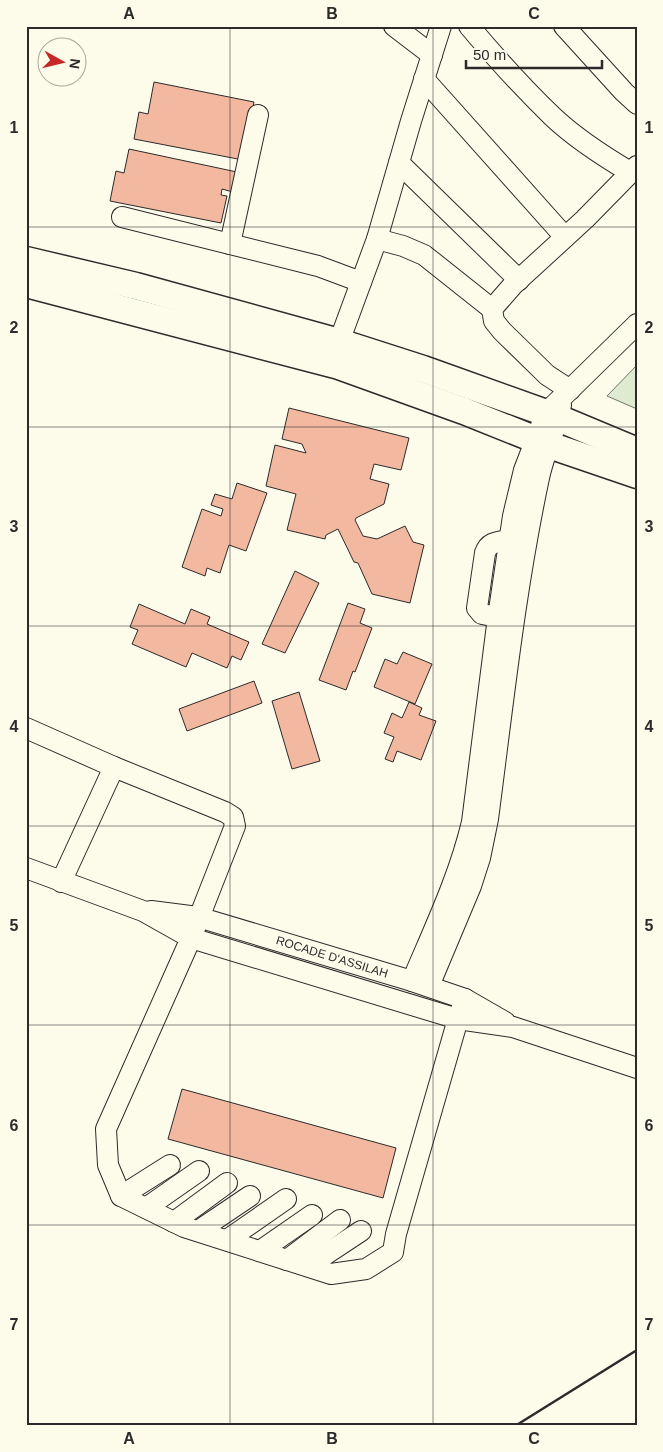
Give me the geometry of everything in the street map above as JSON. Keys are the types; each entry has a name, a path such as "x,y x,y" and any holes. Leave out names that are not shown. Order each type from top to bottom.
{"main road":[{"path":"26,260 136,286 339,342 423,369 559,404 637,451"},
{"path":"26,284 339,366 637,476"}],"street":[{"path":"394,26 432,55"},
{"path":"339,342 377,239 441,26"},
{"path":"469,26 487,48 553,117 606,158 634,169 566,237 519,280 492,309"},
{"path":"564,26 637,104"},
{"path":"424,79 566,237"},
{"path":"230,244 258,115"},
{"path":"399,162 519,280"},
{"path":"122,217 318,266 361,282"},
{"path":"377,239 403,246 424,255 492,309 494,321 502,331 547,375 559,404"},
{"path":"420,983 468,839 480,764 498,617 510,540 524,470 542,442 559,404 637,324"},
{"path":"420,983 471,886 480,858 488,818 522,564 539,475 542,442"},
{"path":"26,728 114,767 225,812 233,818 235,826 190,938 106,1130 108,1165 121,1196 174,1222 198,1231 331,1274 366,1269 393,1252 396,1234 458,1019 466,998"},
{"path":"61,882 114,767"},
{"name":"ROCADE D'ASSILAH","path":"26,868 143,911 190,938 458,1019 513,1027 637,1068"},
{"name":"ROCADE D'ASSILAH","path":"143,911 198,917 420,983 466,998 513,1027"},
{"path":"121,1196 170,1165"},
{"path":"146,1208 199,1171"},
{"path":"174,1222 227,1183"},
{"path":"198,1231 250,1196"},
{"path":"227,1240 286,1199"},
{"path":"260,1251 312,1215"},
{"path":"287,1260 340,1220"},
{"path":"308,1266 361,1231"}],"green space":[{"path":"637,365 637,409 607,396"}],"building":[{"path":"154,82 254,102 243,160 134,139 139,112 148,114"},
{"path":"129,149 237,172 233,192 222,189 221,195 227,196 221,223 110,201 116,171 124,173"},
{"path":"289,408 409,438 401,470 374,464 370,479 389,484 384,504 355,520 363,536 377,539 405,526 413,542 424,545 410,603 372,594 358,563 354,562 338,529 326,535 325,539 287,530 296,494 266,486 275,445 306,453 302,444 282,439"},
{"path":"237,483 267,493 246,551 229,545 220,573 207,568 205,576 182,567 202,509 221,516 223,509 211,505 215,494 232,499"},
{"path":"295,571 319,583 285,653 262,644"},
{"path":"348,603 365,609 360,623 372,628 346,690 319,680"},
{"path":"139,604 185,624 191,609 210,617 207,624 249,642 241,660 232,656 227,668 192,653 186,667 132,644 138,630 130,627"},
{"path":"403,652 432,664 415,704 374,687 385,659 397,664"},
{"path":"254,681 262,703 187,731 179,709"},
{"path":"299,692 320,761 292,769 272,701"},
{"path":"409,702 422,708 419,715 436,721 421,760 397,751 393,762 385,759 394,737 384,733 392,713 402,718"},
{"path":"182,1089 396,1148 383,1198 168,1139"}],"wall":[{"path":"515,1426 637,1350"}]}
